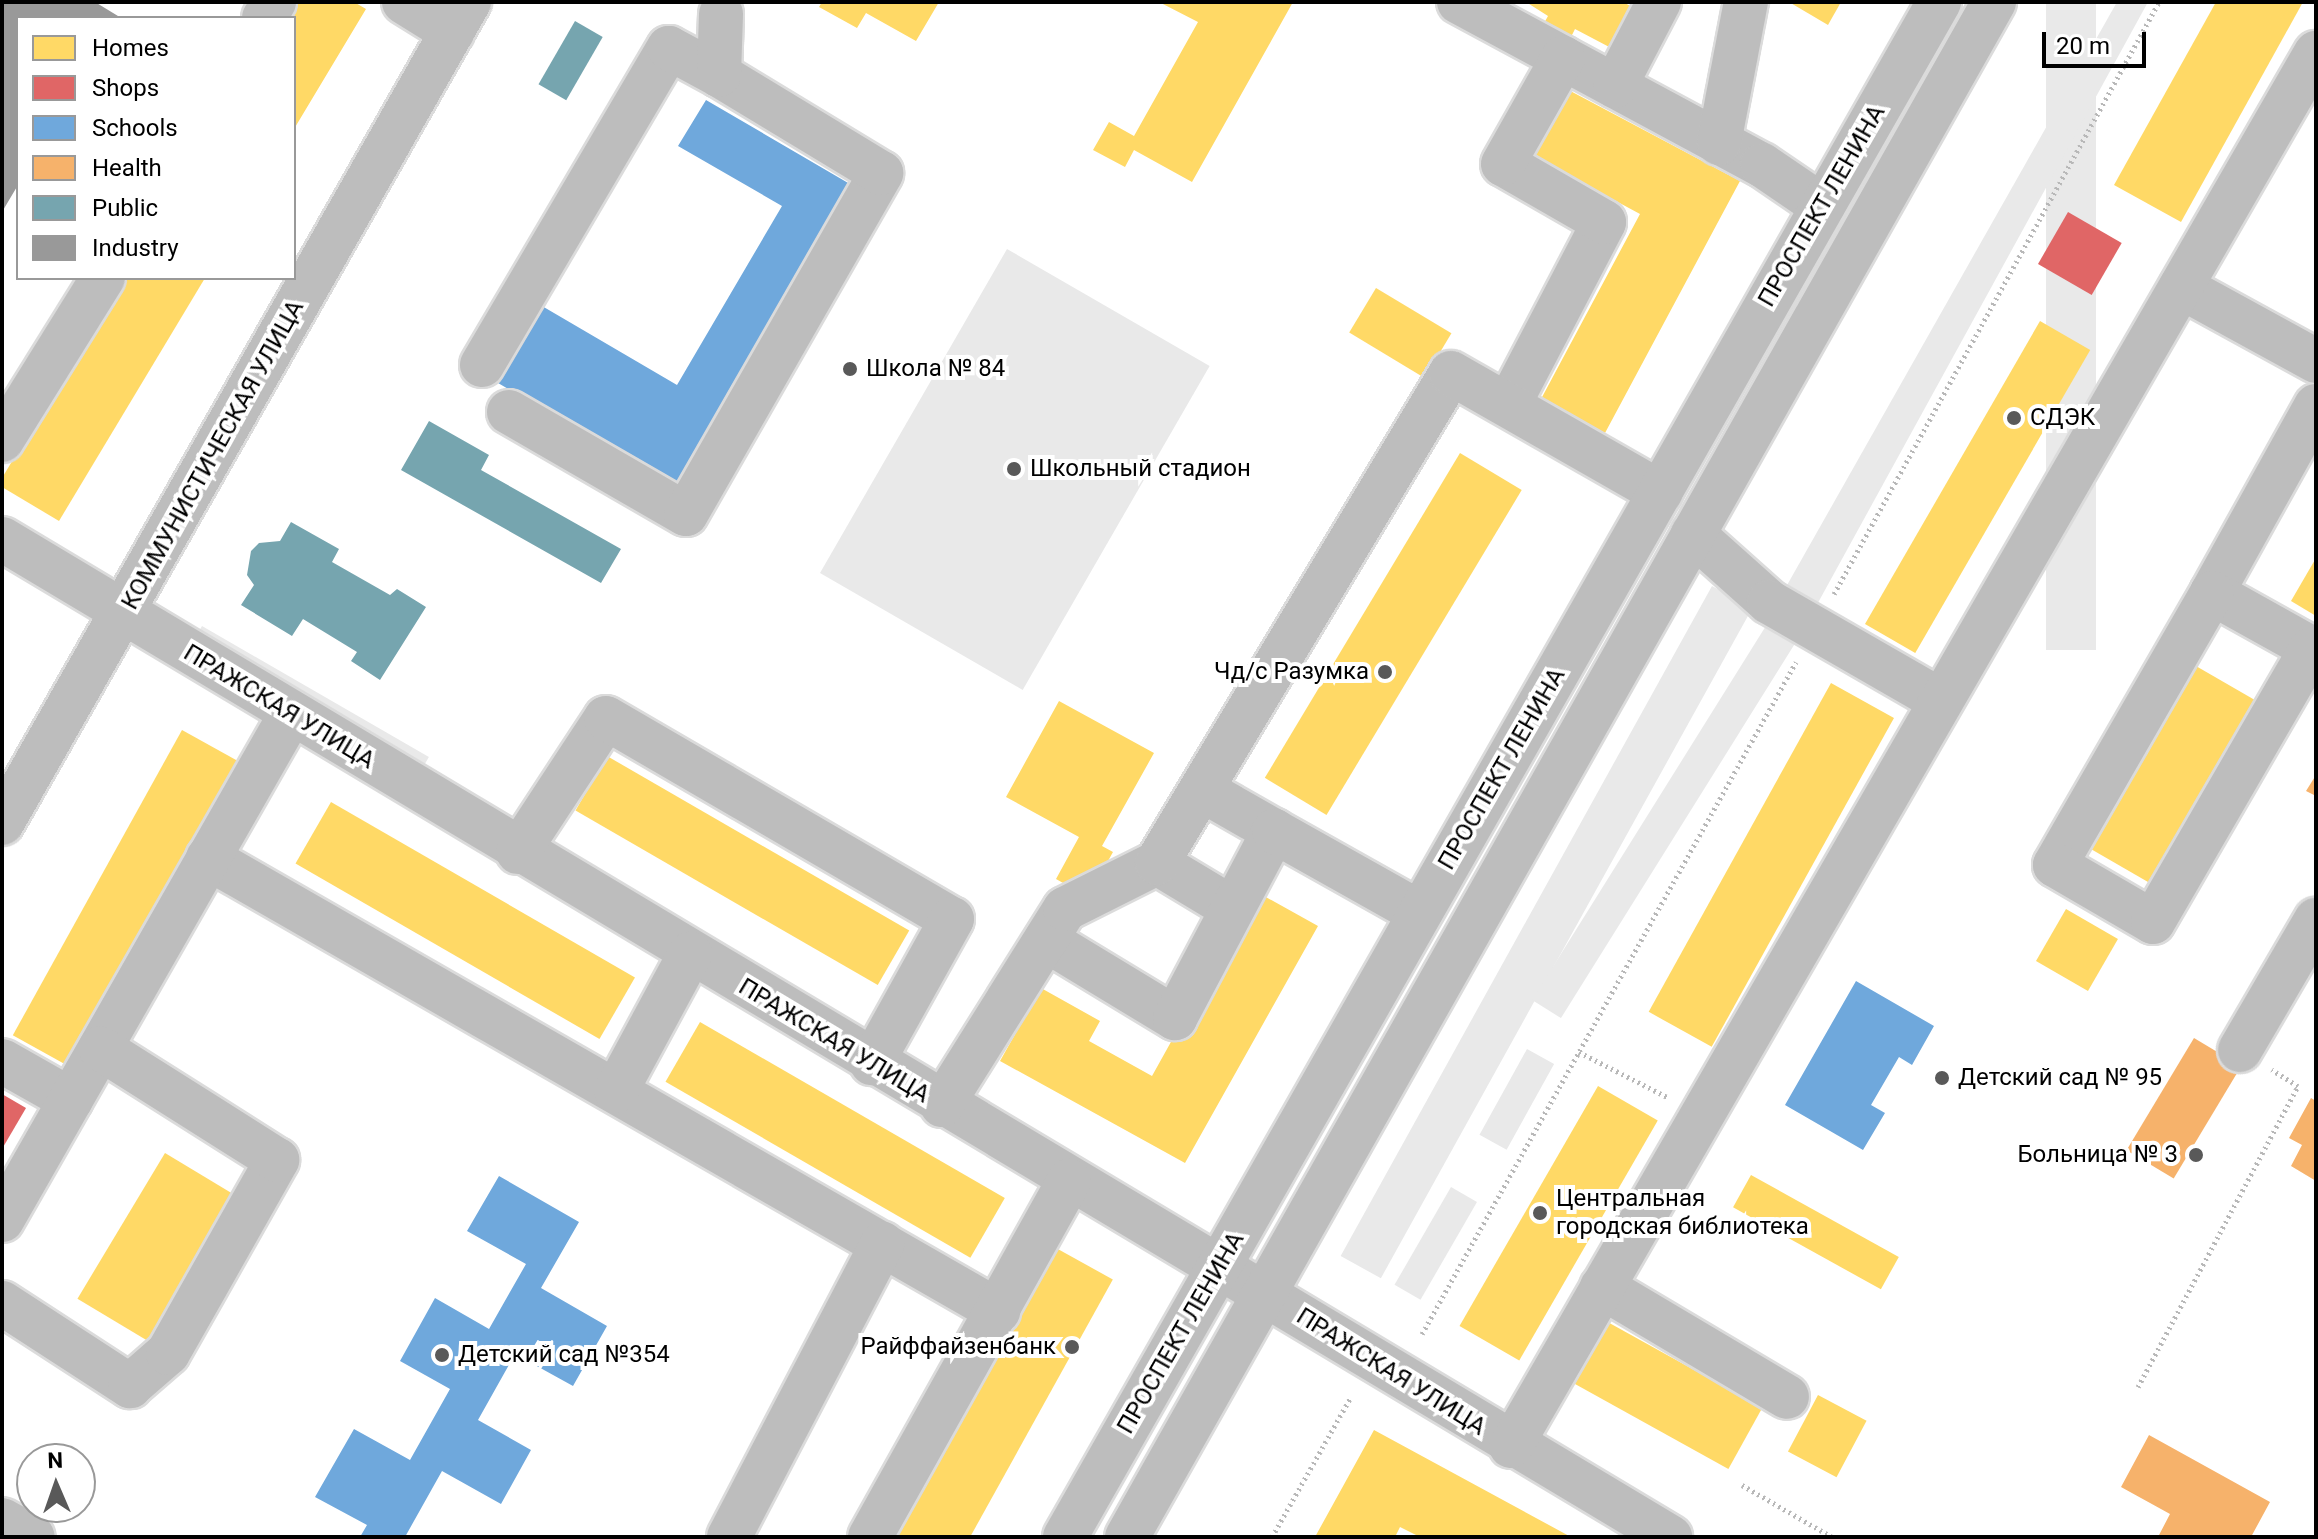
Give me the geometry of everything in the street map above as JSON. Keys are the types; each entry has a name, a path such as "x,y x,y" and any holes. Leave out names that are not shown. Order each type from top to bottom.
{"main road":[{"path":"404,2 461,17"},
{"path":"1461,2 1719,143 1822,206"},
{"path":"1615,86 1659,2"},
{"path":"1719,143 1746,2"},
{"name":"ПРОСПЕКТ ЛЕНИНА","path":"1065,1537 1939,2"},
{"name":"ПРОСПЕКТ ЛЕНИНА","path":"1127,1537 1994,2"},
{"path":"717,6 719,75"},
{"name":"КОММУНИСТИЧЕСКАЯ УЛИЦА","path":"2,823 461,17"},
{"path":"482,365 669,48 881,173 686,514 509,412"},
{"path":"1511,1446 2316,53"},
{"path":"1509,404 1604,222 1503,164 1563,58"},
{"path":"2,440 102,280"},
{"path":"2181,287 2316,361"},
{"path":"942,1105 1065,909 1157,863 1451,373 1660,492"},
{"path":"2212,593 2314,650 2153,922 2055,865 2316,406"},
{"path":"1693,534 1769,602 1941,701"},
{"name":"ПРАЖСКАЯ УЛИЦА","path":"2,539 518,852 1217,1269 1264,1294 1511,1446 1621,1525 1670,1537"},
{"path":"2,1220 291,714"},
{"path":"518,852 606,718 952,919 872,1063"},
{"path":"1202,790 1420,913"},
{"path":"1046,940 1175,1018 1274,831"},
{"path":"208,858 998,1311"},
{"path":"1157,863 1232,908"},
{"path":"2240,1050 2316,920"},
{"path":"616,1091 690,954"},
{"path":"2,1303 130,1386 168,1353 277,1160 100,1048"},
{"path":"2,1061 71,1100"},
{"path":"870,1537 1069,1181"},
{"path":"729,1537 882,1244"},
{"path":"1602,1287 1787,1397"},
{"path":"2,1520 33,1537"}],"path":[{"path":"1422,1334 2159,2"},
{"path":"2138,1387 2298,1086 2240,1050"},
{"path":"1579,1052 1702,1115"},
{"path":"1272,1537 1351,1397"},
{"path":"1742,1485 1832,1537"}],"shaded area":[{"path":"2046,2 2096,2 2096,650 2046,650"},
{"path":"2117,2 2148,2 1814,610 1782,594"},
{"name":"Школьный стадион","path":"1007,249 1210,366 1023,690 820,573"},
{"path":"1712,586 1752,608 1381,1278 1341,1256"},
{"path":"1769,621 1798,639 1561,1018 1532,1000"},
{"path":"202,626 429,757 421,770 195,639"},
{"path":"1527,1049 1554,1064 1507,1150 1479,1135"},
{"path":"1451,1187 1477,1202 1420,1300 1394,1285"}],"building: Homes":[{"path":"287,2 354,2 366,9 296,126 296,16 278,16"},
{"path":"822,2 939,2 916,41 866,13 857,28 819,7"},
{"path":"1159,2 1293,2 1192,182 1134,150 1125,167 1093,150 1109,122 1134,136 1198,22"},
{"path":"1526,2 1623,2 1634,8 1613,49 1575,29 1570,39 1543,25 1548,16"},
{"path":"1789,2 1841,2 1828,25"},
{"path":"2216,2 2303,2 2181,222 2114,185"},
{"path":"1561,86 1740,181 1605,433 1541,399 1640,214 1525,152"},
{"path":"121,280 204,280 59,521 2,487 2,478"},
{"path":"1376,288 1451,333 1425,378 1349,333"},
{"path":"2040,321 2090,350 1915,653 1865,624"},
{"path":"1460,453 1522,490 1327,815 1265,778"},
{"path":"2316,558 2316,616 2291,601"},
{"path":"2189,662 2266,707 2161,889 2084,845"},
{"path":"1831,683 1894,718 1712,1047 1649,1012"},
{"path":"1059,701 1154,753 1102,846 1113,852 1088,897 1056,879 1079,837 1006,797"},
{"path":"182,730 241,763 72,1068 13,1035"},
{"path":"607,756 909,930 878,985 576,811"},
{"path":"331,802 635,978 599,1039 296,863"},
{"path":"1255,891 1318,926 1185,1163 1000,1061 1041,988 1100,1021 1089,1041 1152,1076"},
{"path":"2066,909 2118,939 2088,991 2036,961"},
{"path":"700,1022 1005,1198 970,1258 666,1082"},
{"path":"1598,1086 1658,1120 1519,1360 1460,1326"},
{"path":"165,1153 244,1200 156,1346 77,1299"},
{"path":"1751,1175 1899,1257 1881,1289 1733,1207"},
{"path":"1056,1248 1113,1280 970,1537 896,1537"},
{"path":"1604,1320 1762,1408 1728,1469 1570,1381"},
{"path":"1818,1395 1867,1421 1837,1477 1788,1452"},
{"path":"1374,1430 1571,1537 1420,1537 1400,1527 1395,1537 1315,1537"}],"building: Shops":[{"path":"2068,212 2122,243 2092,295 2038,264"},
{"path":"2,1094 26,1108 2,1149"}],"building: Schools":[{"path":"706,100 855,187 678,488 498,383 542,306 677,385 782,206 678,146"},
{"path":"1856,981 1934,1026 1912,1065 1899,1057 1871,1105 1885,1113 1863,1150 1785,1105"},
{"path":"499,1176 579,1222 541,1288 607,1326 573,1386 515,1354 478,1420 531,1450 501,1504 442,1471 405,1537 360,1537 367,1525 315,1497 354,1429 410,1460 450,1389 400,1361 435,1298 489,1329 526,1264 467,1231"}],"building: Health":[{"path":"2316,775 2316,796 2306,791"},
{"path":"2194,1038 2241,1066 2174,1179 2127,1150"},
{"path":"2311,1098 2316,1101 2316,1181 2291,1166 2302,1145 2289,1138"},
{"path":"2149,1435 2270,1502 2251,1537 2158,1537 2170,1514 2121,1487"}],"building: Public":[{"path":"575,21 603,37 566,100 538,84"},
{"path":"429,421 489,455 481,470 621,549 601,583 401,470"},
{"path":"291,522 339,549 332,562 390,595 397,589 426,607 380,680 351,661 357,652 303,619 292,636 241,605 254,585 247,575 251,551 259,543 280,541"}],"building: Industry":[{"path":"2,2 95,2 118,16 16,16 16,188 2,212"}],"place":[{"name":"Школа № 84","path":"850,369"},
{"name":"СДЭК","path":"2014,418"},
{"name":"Школьный стадион","path":"1014,469"},
{"name":"Чд/с Разумка","path":"1385,672"},
{"name":"Детский сад № 95","path":"1942,1078"},
{"name":"Больница № 3","path":"2196,1155"},
{"name":"Центральная городская библиотека","path":"1540,1213"},
{"name":"Райффайзенбанк","path":"1072,1347"},
{"name":"Детский сад №354","path":"442,1355"}]}
